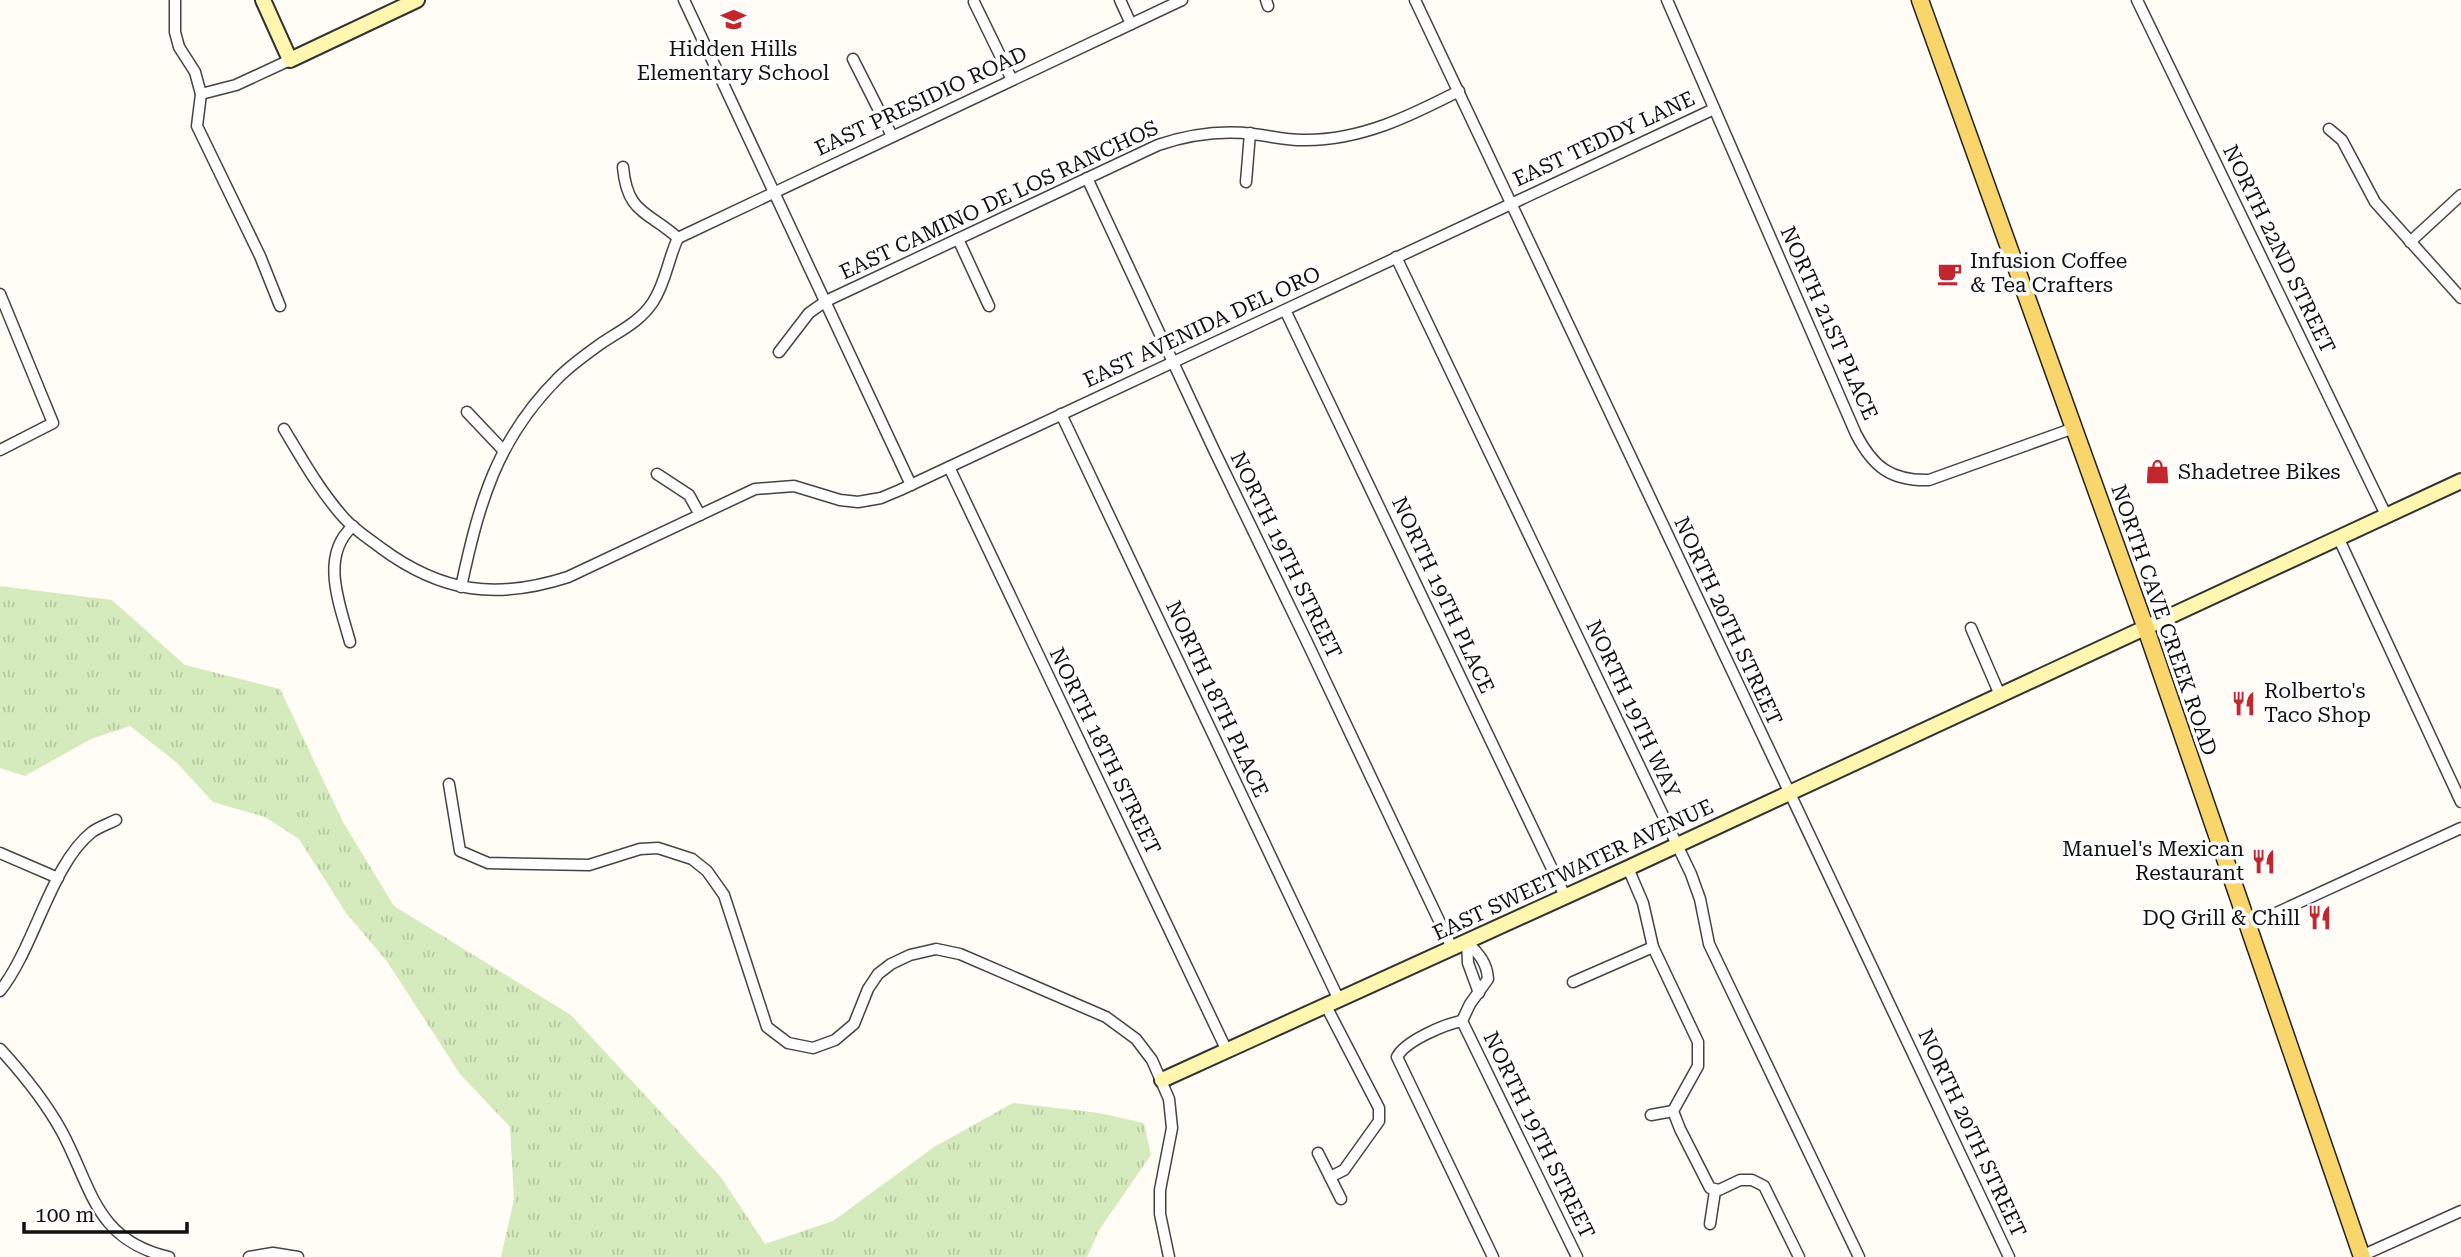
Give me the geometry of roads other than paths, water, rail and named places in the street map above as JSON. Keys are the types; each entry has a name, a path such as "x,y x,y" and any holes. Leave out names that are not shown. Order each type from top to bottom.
{"main road":[{"name":"NORTH CAVE CREEK ROAD","path":"1920,0 2250,925 2361,1257"}],"street":[{"path":"175,0 175,32 179,47 195,72 201,94 197,126 260,256 280,306"},
{"path":"263,0 290,60"},
{"path":"201,94 236,85 417,0"},
{"path":"684,0 911,485"},
{"path":"1120,0 1131,24"},
{"name":"EAST PRESIDIO ROAD","path":"678,238 1182,0"},
{"name":"NORTH 20TH STREET","path":"1415,0 2009,1257"},
{"name":"NORTH 21ST PLACE","path":"1667,0 1856,434 1876,465 1912,481 1929,480 2074,428"},
{"name":"NORTH 22ND STREET","path":"2137,0 2386,515"},
{"path":"974,2 1012,80"},
{"path":"853,59 892,136"},
{"name":"EAST CAMINO DE LOS RANCHOS","path":"779,352 809,313 826,302 1158,145 1188,136 1250,133 1304,141 1356,135 1382,127 1458,91"},
{"name":"EAST TEDDY LANE","path":"1511,205 1714,108"},
{"path":"2329,129 2342,140 2375,202 2461,298"},
{"path":"1246,183 1250,133"},
{"path":"461,587 480,505 503,450 540,398 559,377 600,344 633,325 645,313 663,285 678,238 646,216 633,202 625,187 623,167"},
{"name":"NORTH 19TH STREET","path":"1087,178 1452,948"},
{"path":"2410,242 2461,195"},
{"name":"EAST AVENIDA DEL ORO","path":"284,429 329,499 353,526 402,564 461,587 496,591 542,586 568,577 755,489 794,486 840,500 858,502 881,498 1511,205"},
{"path":"958,239 989,306"},
{"name":"NORTH 19TH WAY","path":"1396,257 1691,874 1700,899 1709,944 1858,1257"},
{"path":"0,294 53,423 0,450"},
{"name":"NORTH 19TH PLACE","path":"1285,310 1565,896"},
{"path":"467,412 503,450"},
{"name":"NORTH 18TH PLACE","path":"1061,414 1379,1108 1379,1121 1344,1170 1330,1177"},
{"name":"NORTH 18TH STREET","path":"948,467 1227,1051"},
{"path":"657,474 689,495 700,515"},
{"name":"EAST SWEETWATER AVENUE","path":"1162,1080 1628,868 2461,481"},
{"path":"350,642 335,587 335,569 338,543 353,526"},
{"path":"2338,537 2461,802"},
{"path":"1971,628 2000,695"},
{"path":"449,784 460,851 488,863 589,865 640,849 658,848 692,859 707,871 724,895 767,1027 788,1043 813,1048 835,1040 854,1024 868,989 878,974 910,955 936,949 960,954 1105,1017 1136,1039 1162,1080 1169,1099 1172,1128 1160,1190 1160,1214 1169,1257"},
{"path":"0,991 29,944 58,878 74,852 92,832 116,820"},
{"path":"2250,925 2461,828"},
{"path":"0,853 58,878"},
{"path":"1628,868 1643,903 1653,947 1698,1042 1698,1066 1673,1111"},
{"path":"1466,942 1468,963 1479,993"},
{"name":"NORTH 19TH STREET","path":"1466,942 1481,956 1488,970 1488,979 1470,1004 1462,1021 1577,1257"},
{"path":"1573,982 1653,947"},
{"path":"1462,1021 1412,1041 1397,1057 1493,1257"},
{"path":"0,1049 4,1061 32,1086 62,1132 98,1210 125,1238 169,1257"},
{"path":"1651,1115 1673,1111"},
{"path":"1673,1111 1710,1188 1715,1191"},
{"path":"1318,1153 1341,1199"},
{"path":"1715,1191 1740,1180 1752,1180 1764,1186 1798,1257"},
{"path":"1710,1224 1715,1191"},
{"path":"2361,1257 2461,1211"},
{"path":"249,1257 272,1253 298,1257"}],"place":[{"name":"Hidden Hills Elementary School","path":"733,20"},
{"name":"Infusion Coffee & Tea Crafters","path":"1950,273"},
{"name":"Shadetree Bikes","path":"2158,472"},
{"name":"Rolberto's Taco Shop","path":"2244,703"},
{"name":"Manuel's Mexican Restaurant","path":"2264,861"},
{"name":"DQ Grill & Chill","path":"2320,918"}]}
